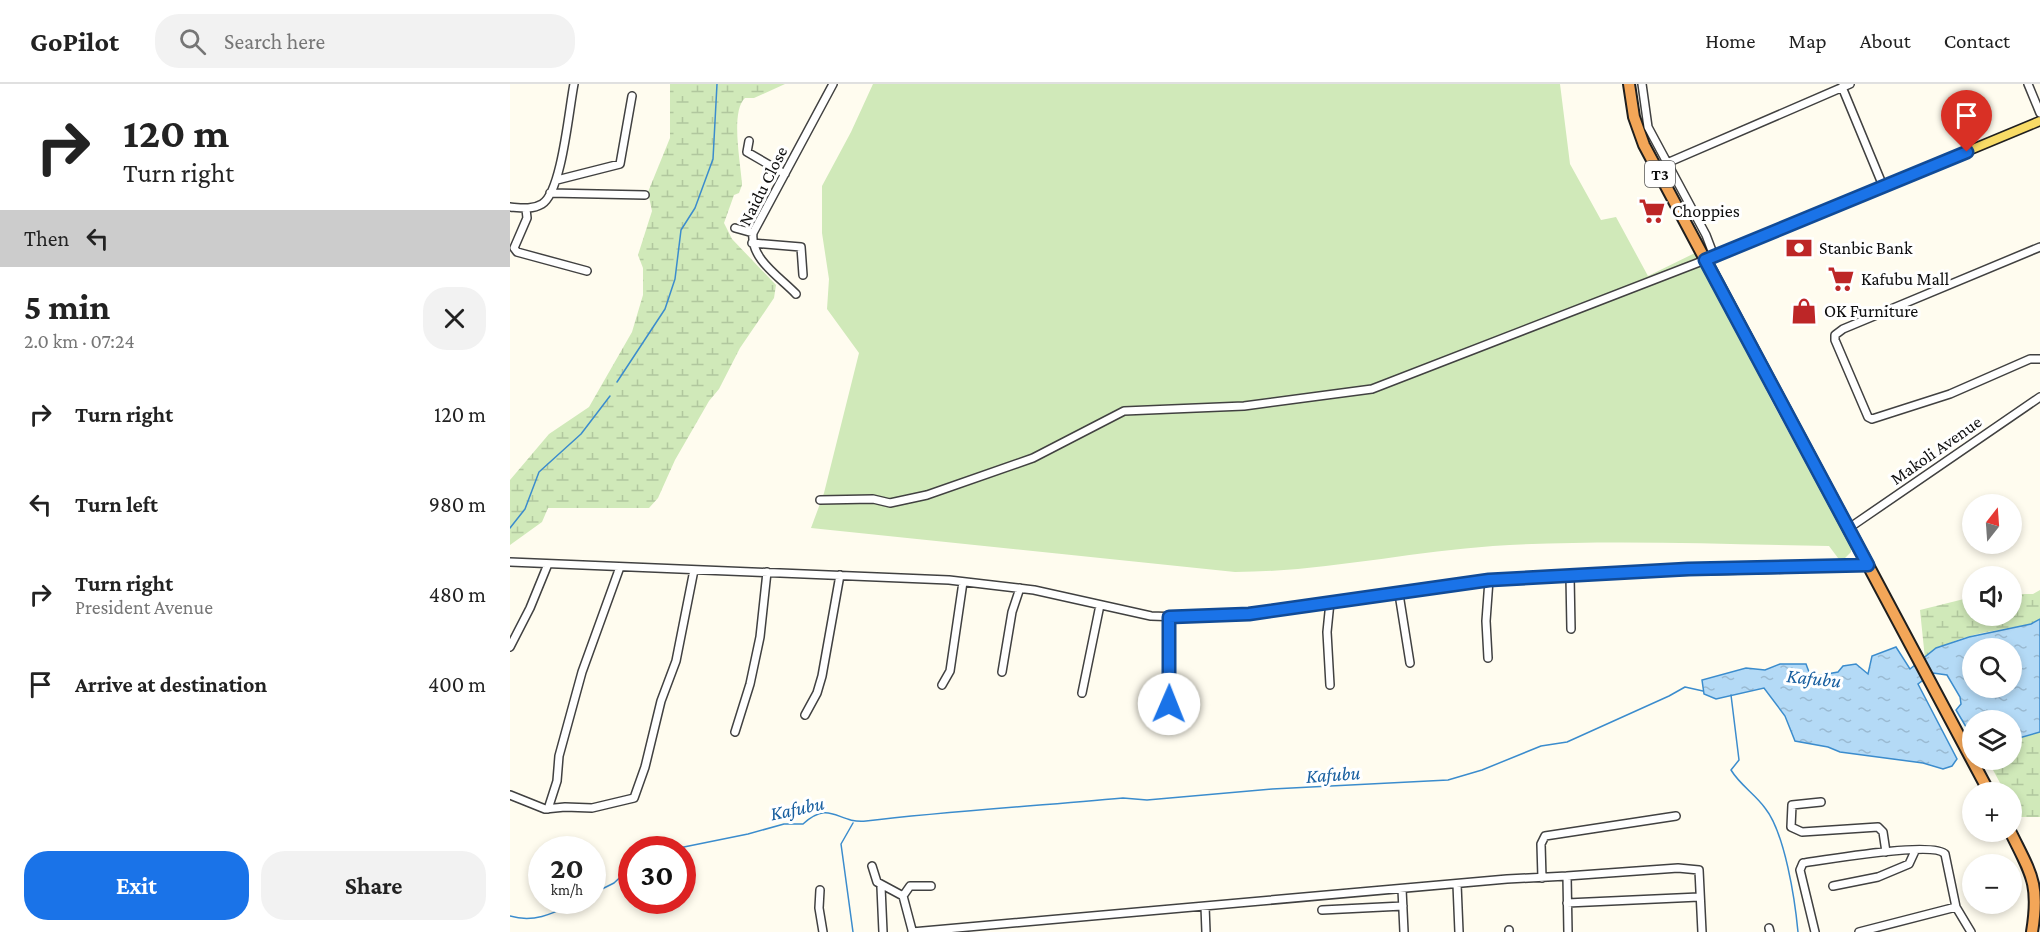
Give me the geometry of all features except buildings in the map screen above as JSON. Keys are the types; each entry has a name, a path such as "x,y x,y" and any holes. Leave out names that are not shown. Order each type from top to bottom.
{"highway":[{"name":"T3","path":"1629,84 1639,132 1710,258 1918,661 1984,782"},
{"path":"2015,842 2034,884 2036,896 2032,932"}],"main road":[{"path":"1710,258 2040,121"}],"street":[{"path":"510,207 526,209 542,205 550,194 557,180 574,84"},
{"name":"Naidu Close","path":"796,294 764,262 752,243 753,233 833,84"},
{"path":"820,500 873,499 890,503 927,495 1033,458 1124,411 1244,406 1372,389 1710,258 1706,235 1648,127 1642,84"},
{"path":"2028,84 2040,113"},
{"path":"1667,163 1846,86 1883,186"},
{"path":"557,180 620,164 632,96"},
{"path":"749,141 747,152 785,174"},
{"path":"550,194 645,195"},
{"path":"526,209 527,218 514,248 517,252 587,271"},
{"path":"735,228 753,233"},
{"path":"752,243 801,247 803,275"},
{"path":"2040,247 1843,329 1835,336 1868,417 1872,419 1950,394 2030,359 2040,359"},
{"name":"Makoli Avenue","path":"1850,528 2040,397"},
{"path":"510,562 963,582 1020,588 1151,616 1169,617 1249,614 1489,580 1688,569 1868,565"},
{"path":"510,647 530,608 548,564"},
{"path":"548,809 558,782 559,756 582,672 620,567"},
{"path":"510,795 548,809 592,808 617,800 631,799 638,793 661,701 676,662 694,570"},
{"path":"735,732 750,684 760,637 767,572"},
{"path":"805,715 819,688 840,575"},
{"path":"1570,576 1571,629"},
{"path":"1488,658 1486,621 1489,580"},
{"path":"942,685 950,671 963,582"},
{"path":"1002,672 1012,612 1020,588"},
{"path":"1399,594 1410,663"},
{"path":"1330,602 1327,632 1330,685"},
{"path":"1082,693 1100,605"},
{"path":"1169,617 1169,704"},
{"path":"1821,802 1792,805 1791,827 1802,832 1881,828 1886,852"},
{"path":"1542,878 1541,844 1545,836 1676,816"},
{"path":"1815,932 1800,866 1803,863 1886,852 1936,849 1945,854 1956,907 1971,932"},
{"path":"1833,886 1891,873 1909,864 1915,851"},
{"path":"872,866 874,878 881,886 883,932"},
{"path":"881,886 888,887 903,896 912,931 956,930 1010,923 1457,884 1691,868 1699,870 1702,932"},
{"path":"1567,876 1568,932"},
{"path":"1457,884 1459,932"},
{"path":"903,896 910,886 932,886"},
{"path":"1402,889 1404,932"},
{"path":"819,890 823,932"},
{"path":"1568,903 1699,897"},
{"path":"1205,906 1206,932"},
{"path":"1322,910 1403,906"},
{"path":"1859,932 1956,907"},
{"path":"1010,923 1010,932"}],"green space":[{"path":"670,84 785,84 754,98 745,98 741,105 737,126 742,185 739,193 734,195 724,223 732,239 776,285 774,298 740,348 719,389 709,401 675,460 658,498 649,508 548,508 542,522 510,545 510,480 549,434 589,407 632,332 643,295 643,268 638,255 652,211 648,192 670,138"},
{"path":"873,84 1560,84 1570,164 1601,220 1616,217 1648,276 1697,252 1771,400 1851,546 1851,552 1841,562 1829,546 1661,543 1535,544 1461,549 1299,569 1235,572 811,528 824,493 859,353 827,309 829,279 822,233 822,186"},
{"path":"2040,590 2040,619 2022,626 2022,594 2033,594"},
{"path":"1962,600 1962,626 2021,626 1962,638 1947,644 1925,659 1920,610"},
{"path":"2040,732 2040,817 2022,817 2022,782 2000,782 1993,770 2022,770 2022,737"}],"water":[{"path":"2040,619 2040,732 2022,737 2022,710 1962,710 1962,720 1956,710 1961,704 1960,697 1947,675 1933,673 1918,684 1957,759 1952,766 1943,769 1923,763 1840,752 1828,747 1795,741 1785,716 1764,688 1716,699 1704,694 1702,680 1746,668 1765,670 1780,664 1806,664 1809,672 1816,676 1838,672 1843,666 1856,664 1868,674 1872,656 1896,647 1910,669 1936,648 1962,639 1962,698 2022,698 2022,638 1966,638 2022,626"}],"waterway":[{"path":"617,382 665,309 675,279 681,230 695,208 713,159 717,84"},
{"path":"510,528 525,509 539,472 581,434 610,396"},
{"name":"Kafubu","path":"696,845 784,824 803,824 821,813 866,821 1123,798 1147,800 1272,789 1448,780 1482,770 1541,746 1567,742 1685,687 1703,691"},
{"path":"1731,695 1739,760 1731,770 1765,808 1778,833 1792,885 1798,932"},
{"path":"853,823 841,844 853,932"},
{"name":"Kafubu","path":"606,887 618,879"},
{"name":"Kafubu","path":"510,916 529,918 548,914"}],"place":[{"name":"Choppies","path":"1652,211"},
{"name":"Stanbic Bank","path":"1799,248"},
{"name":"Kafubu Mall","path":"1841,279"},
{"name":"OK Furniture","path":"1804,311"}],"route":[{"path":"1169,704 1169,617 1249,614 1522,577 1688,569 1868,565 1705,260 1967,152"}]}
